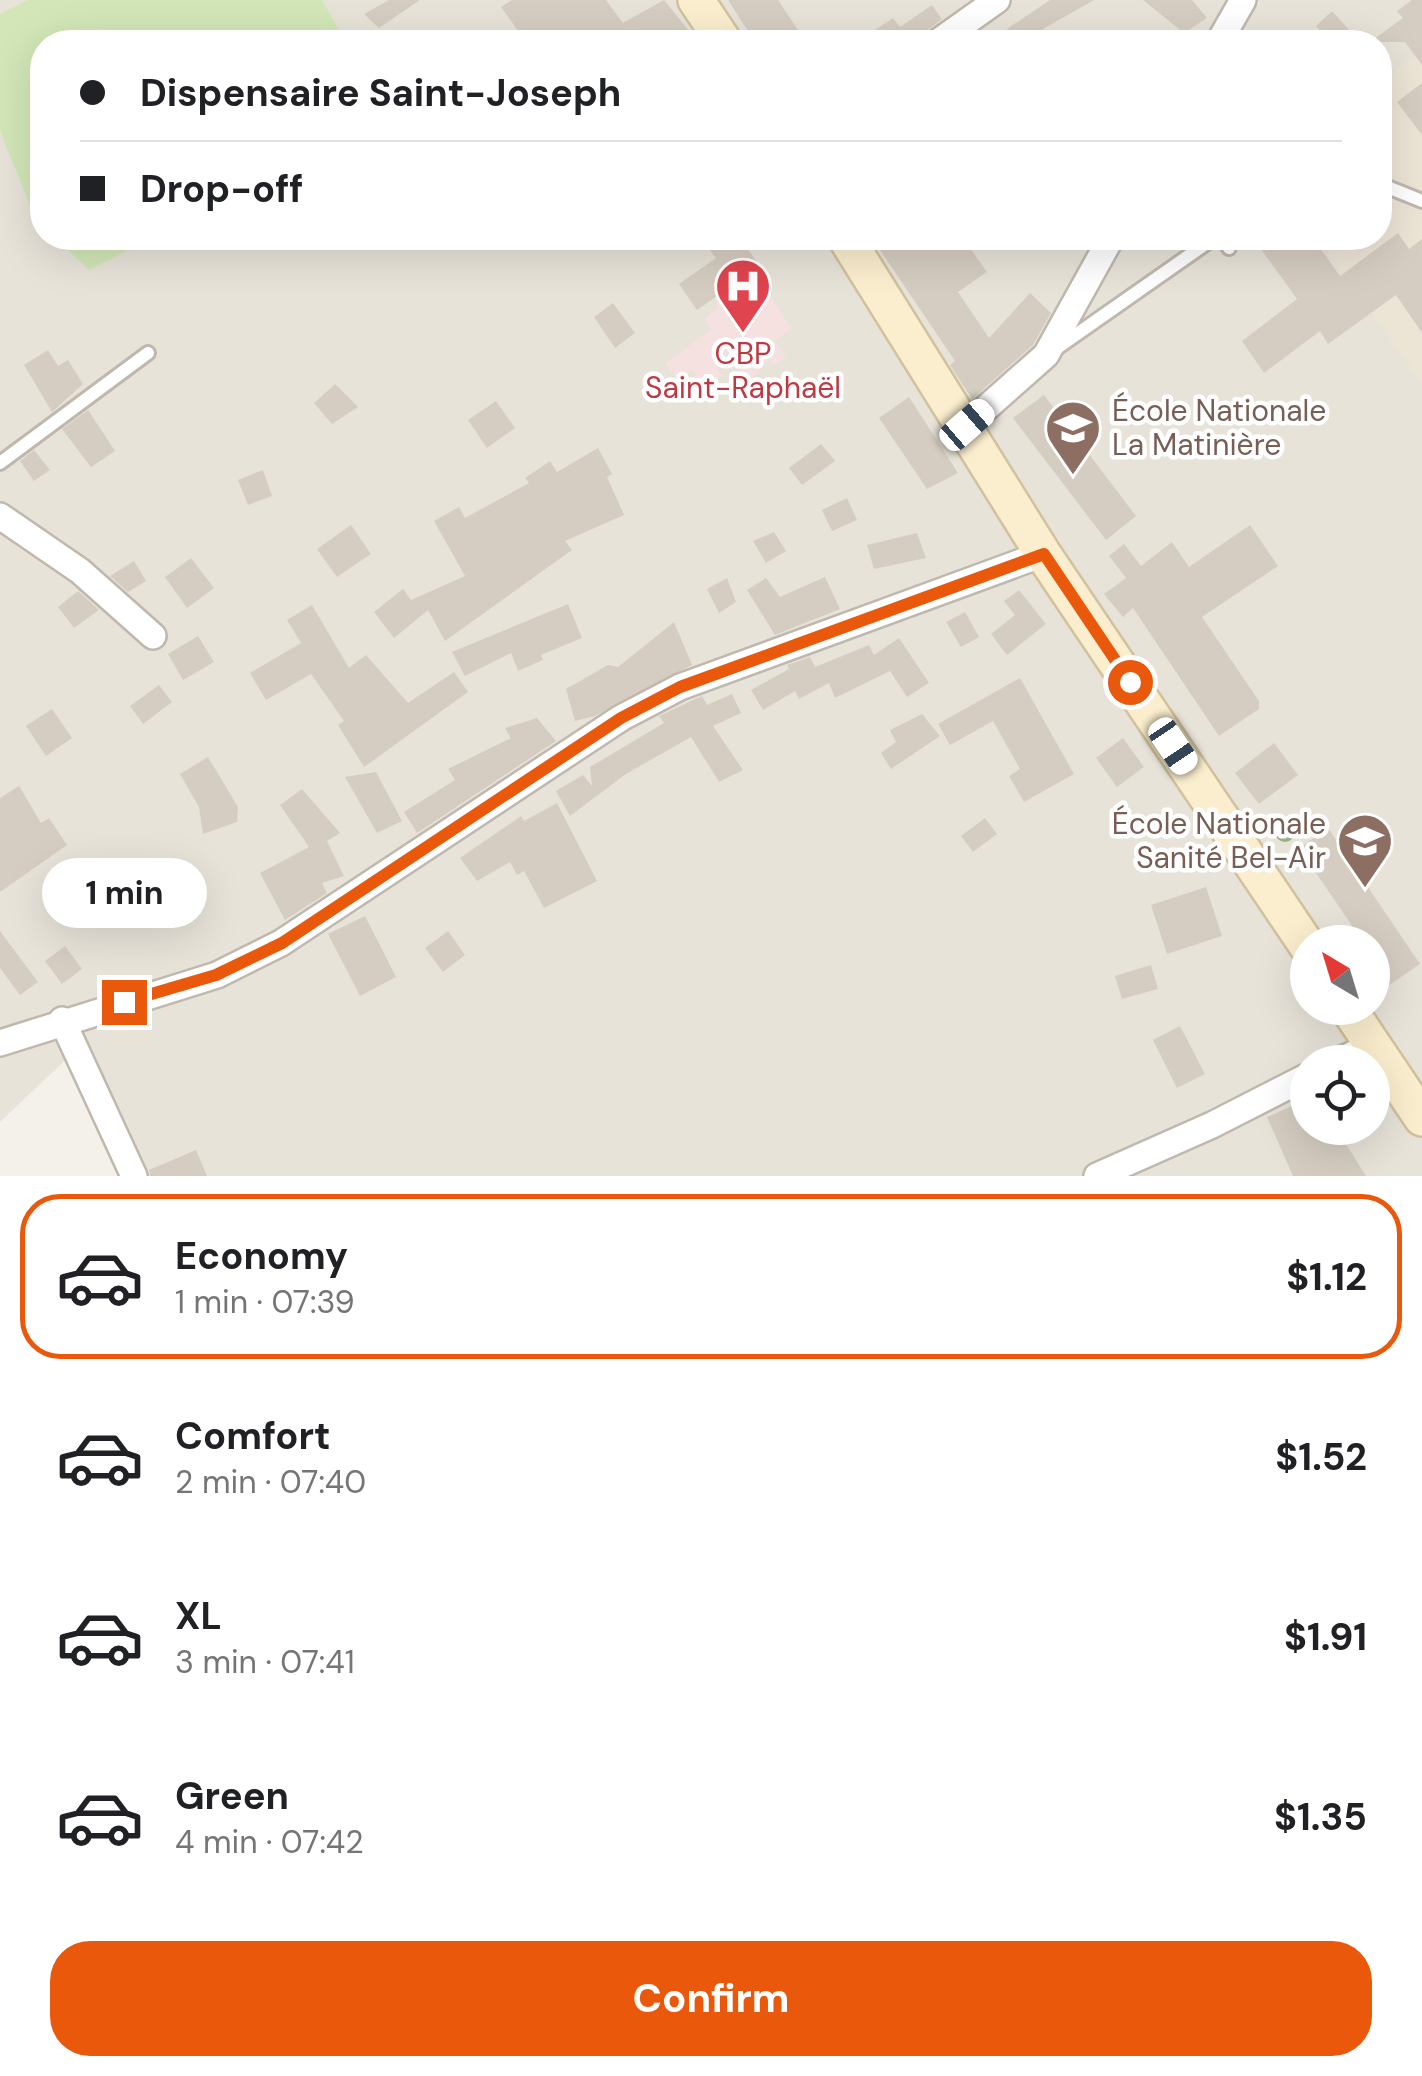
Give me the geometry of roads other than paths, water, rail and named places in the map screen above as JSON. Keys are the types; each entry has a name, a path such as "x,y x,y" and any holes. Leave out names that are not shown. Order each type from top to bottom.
{"main road":[{"path":"696,0 716,30"},
{"path":"854,250 967,425 1044,554 1294,925"},
{"path":"1359,1025 1373,1045"},
{"path":"1390,1070 1422,1118"}],"street":[{"path":"955,30 997,0"},
{"path":"1227,30 1243,0"},
{"path":"967,425 1046,355 1105,250"},
{"path":"0,516 80,570 153,636"},
{"path":"0,1043 62,1020 216,975 282,943 621,718 680,687 1044,554"},
{"path":"62,1020 134,1176"},
{"path":"1097,1176 1290,1085"}],"lane":[{"path":"1392,189 1422,201"},
{"path":"1046,355 1197,250"},
{"path":"0,463 148,353"}],"place":[{"name":"CBP Saint-Raphaël","path":"743,335"},
{"name":"École Nationale La Matinière","path":"1073,477"},
{"name":"École Nationale Sanité Bel-Air","path":"1365,890"}]}
